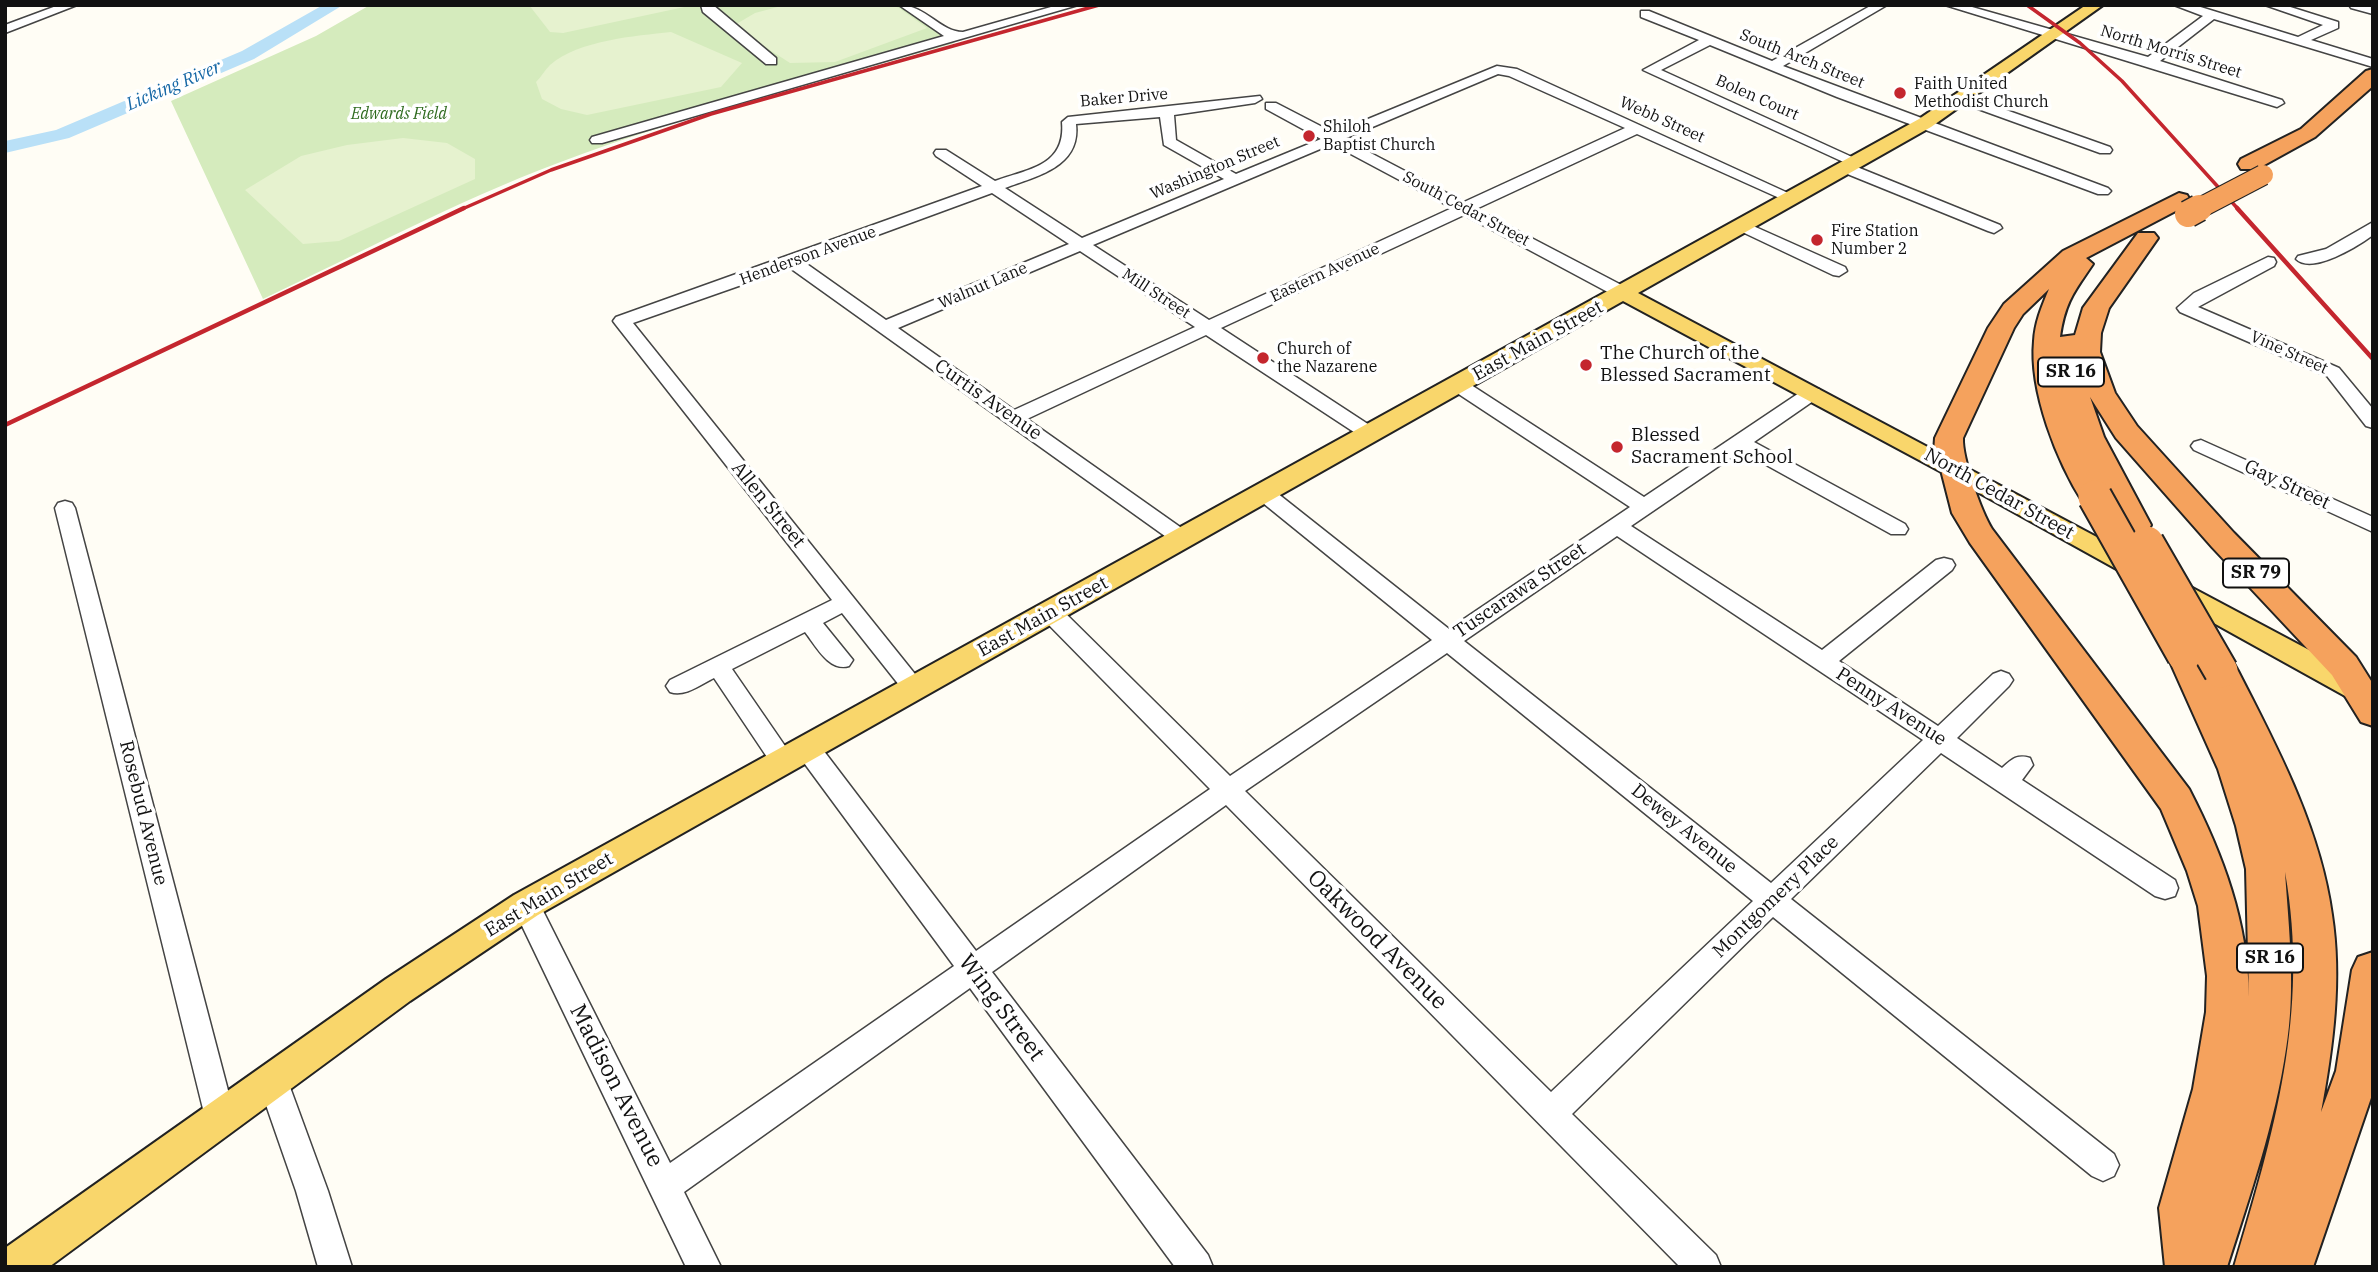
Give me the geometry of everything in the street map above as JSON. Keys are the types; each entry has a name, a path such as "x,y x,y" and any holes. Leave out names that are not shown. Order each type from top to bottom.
{"highway":[{"name":"SR 16","path":"2203,1267 2243,1144 2266,1048 2271,980 2265,869 2255,826 2236,769 2184,656 2095,497 2063,433 2054,403 2048,337 2052,312 2061,289 2099,243 2184,207 2256,170 2308,133 2371,72"},
{"name":"SR 16","path":"2256,170 2298,159 2332,137 2373,101"},
{"name":"SR 16","path":"2184,207 2146,238 2108,263 2079,295 2073,315 2069,355 2079,409 2136,525 2221,671 2286,807 2304,869 2315,944 2317,986 2296,1134 2258,1267"},
{"name":"SR 79","path":"2146,238 2096,308 2088,333 2087,352 2101,393 2126,432 2223,540 2344,666 2368,701"},
{"path":"2099,243 2071,256 2013,309 2001,328 1949,438 1948,453 1956,470 1967,513 1981,536 2176,800 2197,840 2214,886 2227,958 2228,1004 2216,1086 2183,1210 2189,1267"},
{"path":"2290,1267 2358,1071 2373,971"}],"main road":[{"name":"East Main Street","path":"14,1267 397,989 526,905 1925,123 2096,5"},
{"name":"North Cedar Street","path":"1623,293 1956,470 2368,701"}],"street":[{"path":"5,29 71,5"},
{"path":"707,5 708,9 771,61"},
{"path":"905,5 952,36 964,36 1072,5"},
{"path":"1773,66 1881,5"},
{"name":"North Morris Street","path":"1951,5 2058,31 2277,103"},
{"path":"2180,5 2299,41 2371,72"},
{"path":"2271,5 2334,25 2299,41"},
{"path":"2355,5 2373,10"},
{"name":"South Arch Street","path":"1645,14 1707,41 1908,119 1925,123"},
{"path":"2150,62 2212,15"},
{"path":"597,140 944,42 952,36"},
{"name":"Bolen Court","path":"1707,41 1650,70 1777,125 1851,165"},
{"name":"Washington Street","path":"1082,245 1495,71 1508,70 1519,74"},
{"name":"Webb Street","path":"1519,74 1791,198"},
{"path":"1961,98 2105,150"},
{"name":"Baker Drive","path":"992,187 1047,167 1066,154 1071,142 1069,122 1167,112 1255,99"},
{"name":"South Cedar Street","path":"1271,106 1623,293"},
{"path":"1167,112 1169,142 1234,179"},
{"path":"1925,123 2103,191"},
{"name":"Eastern Avenue","path":"1013,418 1637,128"},
{"name":"Mill Street","path":"941,153 1370,434"},
{"path":"1851,165 1994,228"},
{"name":"Henderson Avenue","path":"622,321 793,262 992,187"},
{"path":"1742,226 1839,271"},
{"path":"2304,259 2322,257 2345,247 2373,227"},
{"name":"Walnut Lane","path":"885,327 1082,245"},
{"name":"Curtis Avenue","path":"793,262 1183,538"},
{"name":"Vine Street","path":"2268,262 2200,297 2186,308 2333,372 2373,422"},
{"name":"Allen Street","path":"622,321 915,689"},
{"path":"1458,385 1644,507"},
{"name":"Tuscarawa Street","path":"666,1185 1228,790 1812,393"},
{"path":"1740,442 1898,529"},
{"name":"Gay Street","path":"2201,446 2373,525"},
{"name":"Dewey Avenue","path":"1265,494 2103,1165"},
{"name":"Rosebud Avenue","path":"65,508 220,1117"},
{"name":"Penny Avenue","path":"1617,526 1940,740 2013,773 2165,888"},
{"path":"1823,662 1944,565"},
{"path":"677,686 846,602"},
{"name":"Oakwood Avenue","path":"1051,613 1704,1267"},
{"path":"808,621 841,660"},
{"name":"Wing Street","path":"718,666 796,755 973,970 1196,1267"},
{"name":"Montgomery Place","path":"1550,1113 2001,680"},
{"name":"Madison Avenue","path":"526,905 704,1267"},
{"path":"272,1079 312,1191 335,1267"}],"green space":[{"name":"Edwards Field","path":"370,5 897,5 955,43 705,114 558,163 446,211 263,299 171,101 316,36"},
{"path":"529,5 689,6 563,33 550,32"},
{"path":"785,5 891,5 927,28 835,62 790,63 733,26 755,13"},
{"path":"671,32 742,63 721,87 587,115 561,109 542,99 536,82 550,65 562,57 608,41"},
{"path":"403,138 447,143 475,159 475,179 339,241 303,244 245,190 301,156 347,145"}],"waterway":[{"name":"Licking River","path":"5,147 62,134 248,55 335,5"}],"railway":[{"path":"460,210 551,170 711,114 1099,5"},
{"path":"2027,5 2080,43 2122,81 2239,210"},
{"path":"5,425 464,208"},
{"path":"2237,208 2373,359"}],"place":[{"name":"Faith United Methodist Church","path":"1900,93"},
{"name":"Shiloh Baptist Church","path":"1309,136"},
{"name":"Fire Station Number 2","path":"1817,240"},
{"name":"Church of the Nazarene","path":"1263,358"},
{"name":"The Church of the Blessed Sacrament","path":"1586,365"},
{"name":"Blessed Sacrament School","path":"1617,447"}]}
